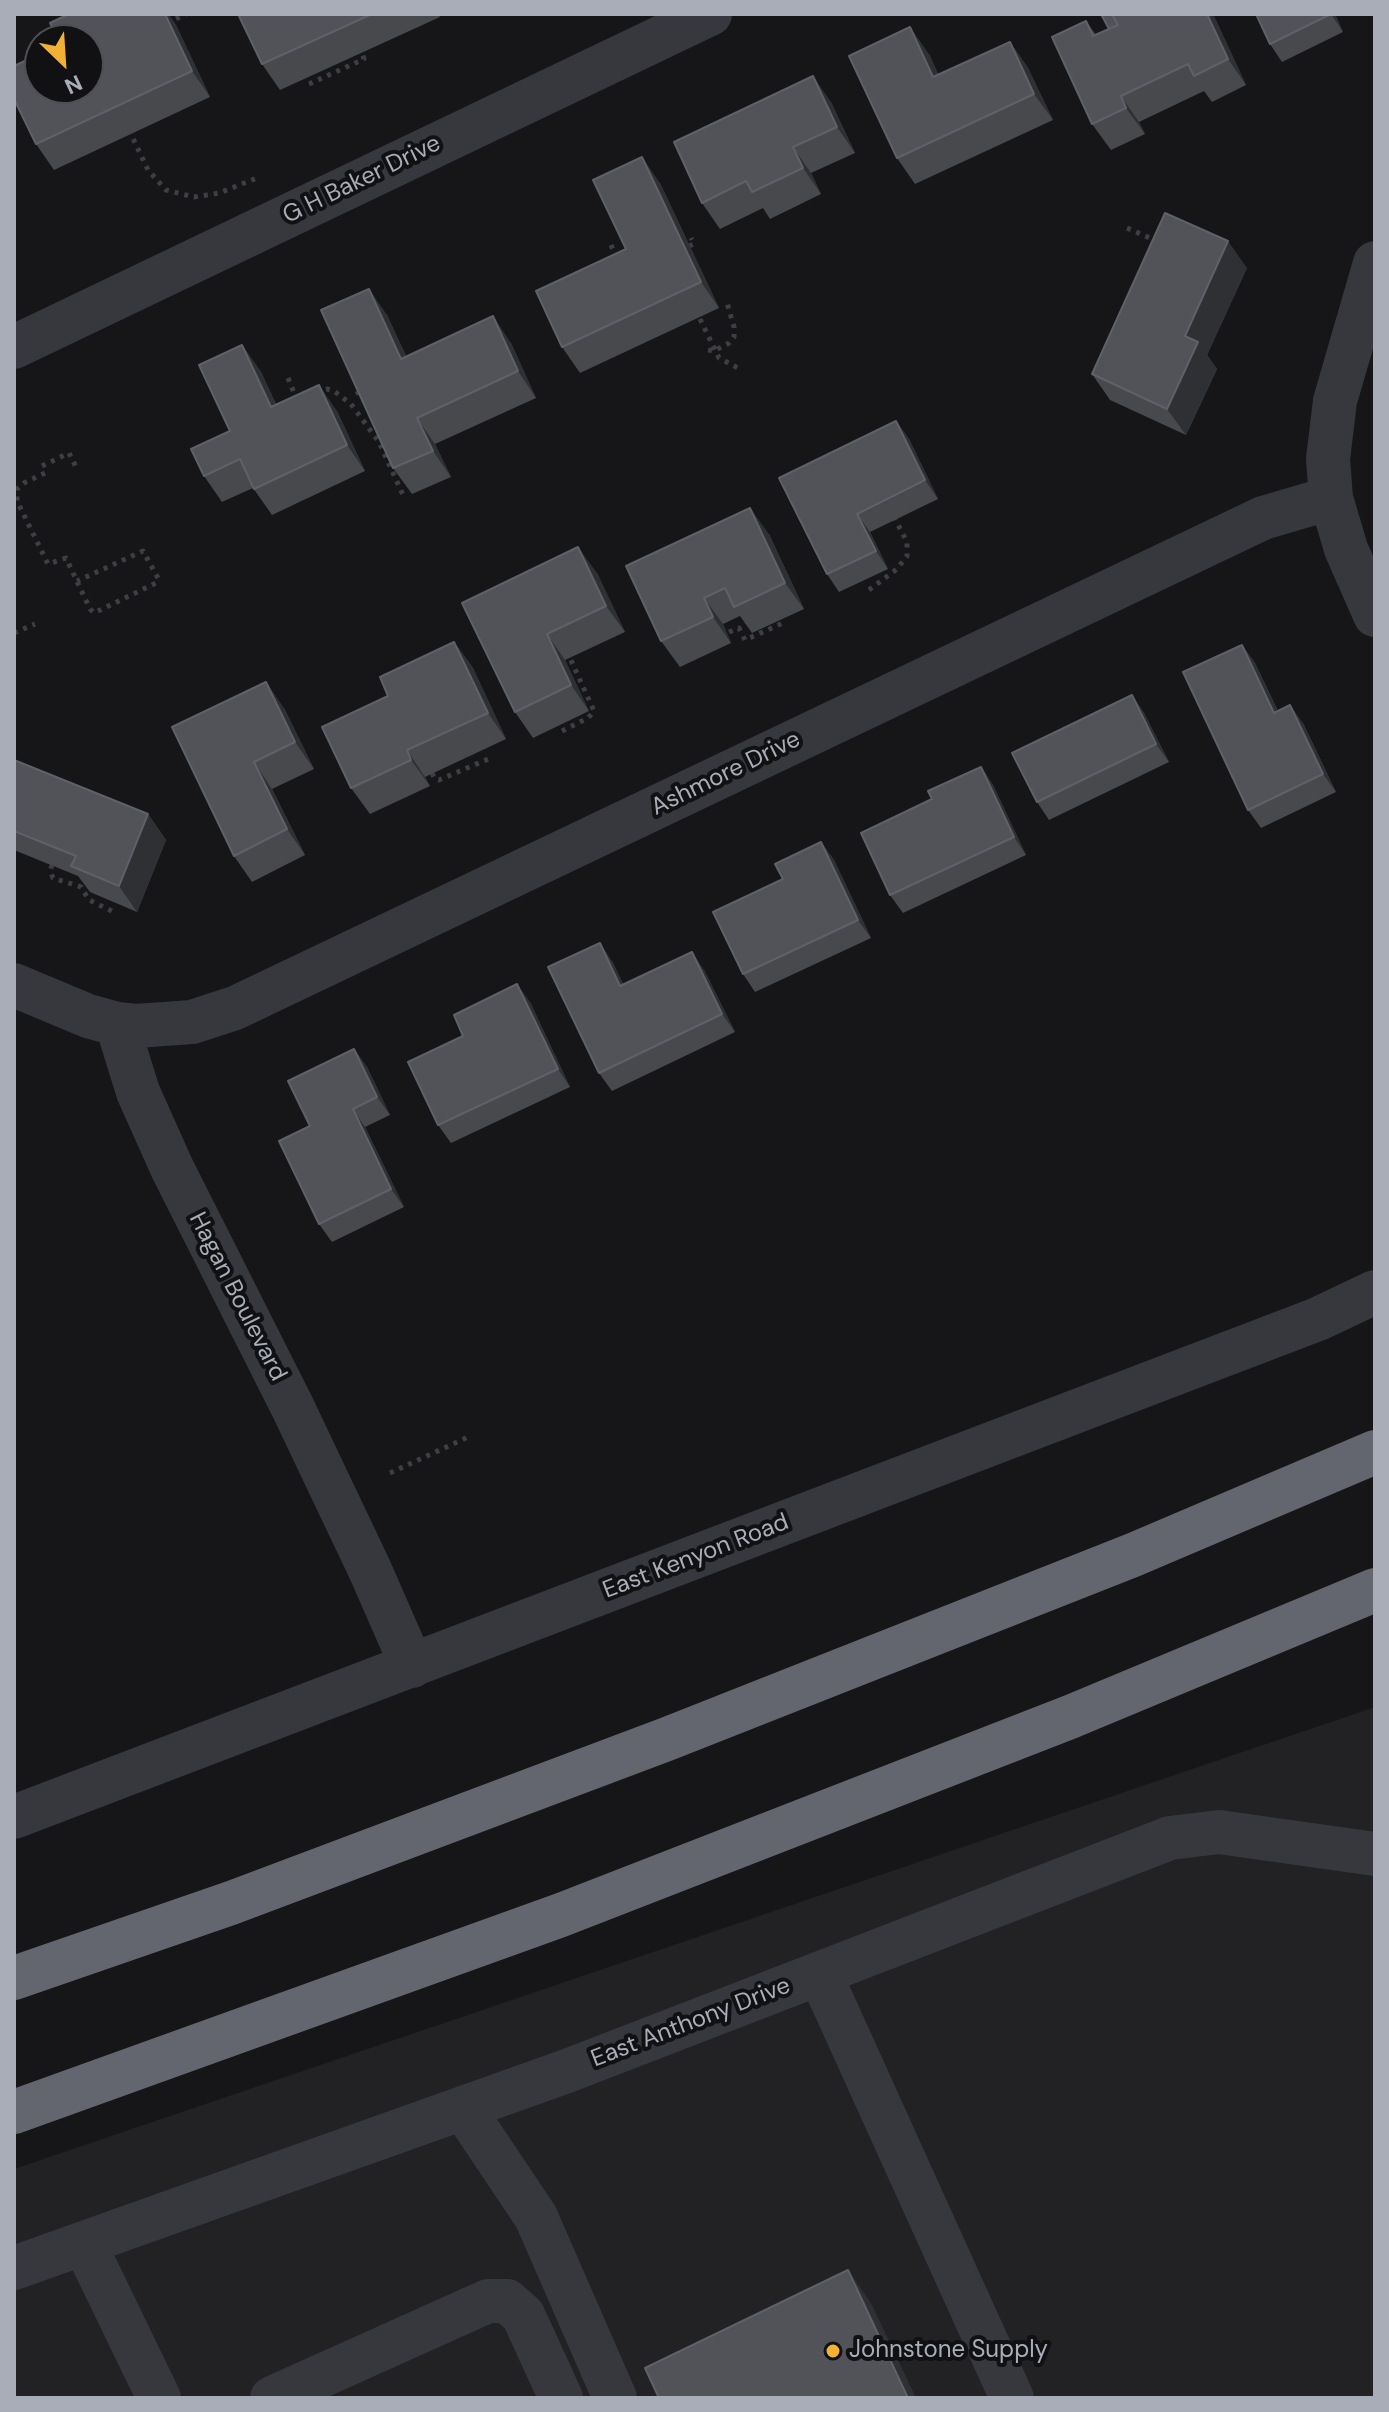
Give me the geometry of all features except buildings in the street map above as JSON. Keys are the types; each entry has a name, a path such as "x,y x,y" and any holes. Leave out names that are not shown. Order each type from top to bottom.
{"highway":[{"path":"14,1978 231,1903 667,1739 1133,1555 1375,1452"},
{"path":"14,2112 561,1915 1070,1717 1375,1590"}],"street":[{"name":"G H Baker Drive","path":"14,347 710,14"},
{"path":"1375,263 1335,401 1328,459 1331,498 1346,549 1375,615"},
{"name":"Ashmore Drive","path":"117,1024 136,1026 192,1022 235,1008 1263,518 1331,498"},
{"path":"14,985 88,1016 117,1024"},
{"name":"Hagan Boulevard","path":"117,1024 138,1092 172,1168 293,1408 412,1666"},
{"name":"East Kenyon Road","path":"14,1817 1318,1319 1375,1292"},
{"name":"East Anthony Drive","path":"14,2268 567,2071 1170,1838 1219,1832 1375,1854"},
{"path":"820,1974 1012,2398"},
{"path":"463,2108 536,2217 615,2398"},
{"path":"84,2243 159,2398"},
{"path":"272,2398 488,2301 507,2301 523,2315 561,2398"}],"path":[{"path":"163,25 186,14"},
{"path":"309,84 364,59 362,53"},
{"path":"143,123 128,128 148,170 166,190 194,197 219,193 270,171"},
{"path":"1127,228 1161,243"},
{"path":"689,246 694,244 691,238"},
{"path":"611,245 622,269"},
{"path":"711,350 729,343 734,337 727,303"},
{"path":"700,319 711,350 726,363 738,368"},
{"path":"288,378 299,405"},
{"path":"295,397 327,389 351,404 379,442 403,495"},
{"path":"357,391 361,399 367,396"},
{"path":"76,467 69,453 17,489 17,501 48,564 66,558 77,581 94,613 156,583 158,578 143,551 77,581"},
{"path":"399,486 406,483"},
{"path":"869,590 897,569 907,556 907,542 895,519"},
{"path":"729,632 739,628 745,640 785,622"},
{"path":"14,633 35,624"},
{"path":"562,731 588,718 594,711 570,658"},
{"path":"432,773 439,780 493,757"},
{"path":"52,865 50,871 53,878 81,887 89,900 116,913"},
{"path":"390,1473 468,1437"}],"shaded area":[{"path":"1375,1707 1375,2398 14,2398 14,2169"}],"place":[{"name":"Johnstone Supply","path":"833,2351"}]}
